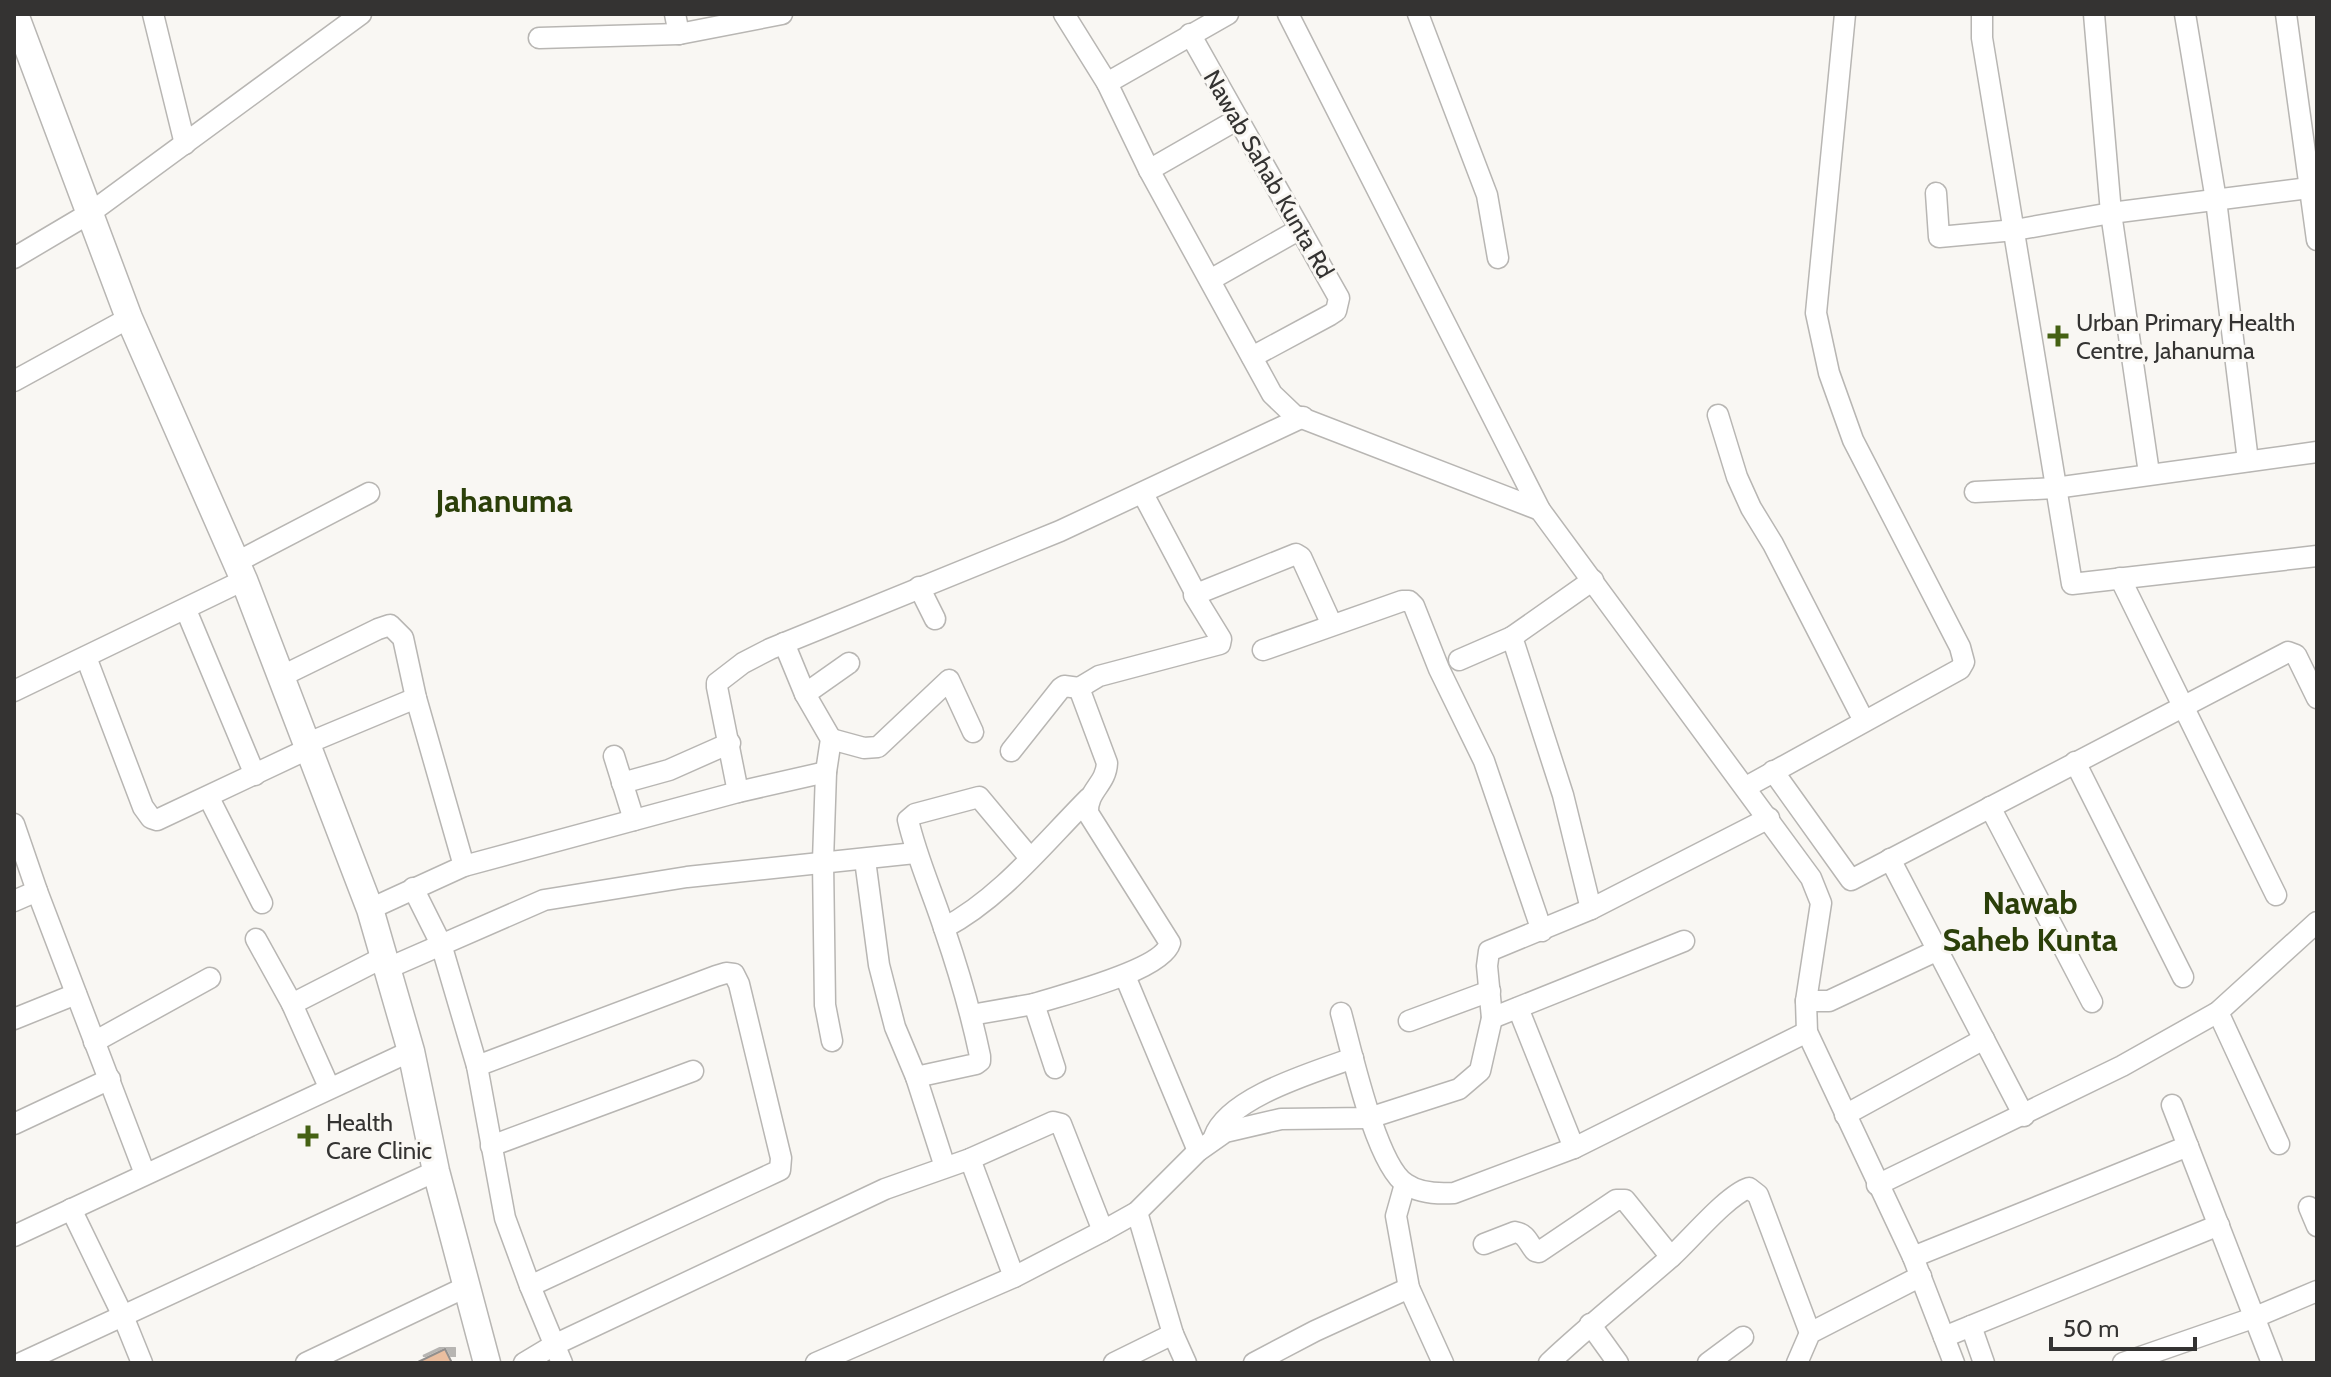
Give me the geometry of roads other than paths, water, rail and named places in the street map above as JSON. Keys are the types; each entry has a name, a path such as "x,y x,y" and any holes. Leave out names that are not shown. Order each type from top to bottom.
{"main road":[{"path":"15,14 21,55 90,213 129,318 240,572 370,909 411,1051 436,1171 487,1363"}],"street":[{"path":"14,258 90,213 361,14"},
{"path":"539,38 782,14"},
{"path":"1064,14 1107,83 1149,170 1272,394 1294,415 1540,510"},
{"path":"1107,83 1228,14"},
{"path":"1288,14 1540,510 1811,878 1821,903 1806,1001 1807,1032 1917,1266 1954,1363"},
{"path":"1418,14 1487,195 1498,258"},
{"path":"1746,787 1960,669 1964,656 1853,440 1829,373 1816,313 1845,14"},
{"path":"1982,14 1982,38 2072,584 2317,556"},
{"path":"2094,14 2111,213 2149,473"},
{"path":"2185,14 2216,200 2248,461"},
{"path":"2286,14 2313,187 2317,240"},
{"path":"156,15 185,144"},
{"name":"Nawab Sahab Kunta Rd","path":"1190,34 1339,298 1339,305 1330,315 1252,357"},
{"path":"1149,170 1238,119"},
{"path":"1936,193 1939,237 2015,230 2111,213 2313,187"},
{"path":"1210,280 1300,229"},
{"path":"14,381 129,318"},
{"path":"1718,415 1737,477 1751,508 1773,544 1864,721"},
{"path":"738,792 717,683 724,675 784,643 1060,531 1303,417"},
{"path":"1975,492 2055,488 2317,452"},
{"path":"14,691 186,610 240,572 369,493"},
{"path":"1011,751 1064,686 1079,688 1099,676 1220,644 1221,639 1194,598 1196,594 1143,494"},
{"path":"1196,594 1299,554 1332,625"},
{"path":"2120,578 2276,895"},
{"path":"1459,660 1512,637 1593,580"},
{"path":"919,587 935,619"},
{"path":"1263,650 1402,601 1409,601 1414,606 1439,669 1484,761 1542,931"},
{"path":"186,610 255,775"},
{"path":"282,676 390,625 403,638 416,698 464,866"},
{"path":"1512,637 1563,795 1591,909"},
{"path":"784,643 805,694 831,739 826,772 823,861 825,1005 832,1041"},
{"path":"1773,771 1847,878 1855,878 2288,652 2296,655 2317,698"},
{"path":"86,657 143,807 151,818 157,820 209,798 309,745 416,698"},
{"path":"805,694 849,663"},
{"path":"831,739 864,748 878,747 949,680 973,732"},
{"path":"944,928 977,908 1030,858 1089,798 1106,773 1107,763 1079,688"},
{"path":"622,783 669,770 730,743"},
{"path":"614,756 634,820"},
{"path":"2075,762 2183,977"},
{"path":"370,909 464,866 738,792 826,772"},
{"path":"916,1077 980,1061 971,1015 944,928 915,853 908,820 911,815 979,797 1030,858"},
{"path":"209,798 262,903"},
{"path":"971,1015 1034,1004 1125,976 1168,950 1170,943 1091,820 1089,798"},
{"path":"1990,807 2092,1002"},
{"path":"816,1363 1014,1277 1137,1212 1205,1146 1225,1132 1281,1119 1369,1118 1459,1089 1480,1071 1492,1018 1489,951 1591,909 1769,818"},
{"path":"14,824 145,1174"},
{"path":"292,1004 385,963 441,944 544,900 687,877 915,853"},
{"path":"1890,859 2024,1116"},
{"path":"865,860 879,965 895,1027 916,1077 945,1167"},
{"path":"413,888 441,944 477,1066 505,1218 558,1354"},
{"path":"14,901 37,891"},
{"path":"1877,1185 2024,1116 2218,1012 2317,922"},
{"path":"256,939 292,1004 329,1087"},
{"path":"1492,1018 1684,941"},
{"path":"1806,1001 1829,1001 1938,950"},
{"path":"477,1066 716,976 734,974 739,984 781,1158 780,1170 530,1286"},
{"path":"1125,976 1205,1146"},
{"path":"94,1042 210,978"},
{"path":"1409,1021 1490,991"},
{"path":"14,1019 76,994"},
{"path":"1034,1004 1055,1068"},
{"path":"1518,1008 1574,1148"},
{"path":"2218,1012 2279,1144"},
{"path":"1341,1013 1369,1118 1394,1170 1405,1184 1436,1194 1454,1193 1574,1148 1807,1032"},
{"path":"1845,1115 1984,1039"},
{"path":"14,1236 411,1051"},
{"path":"1205,1146 1218,1126 1234,1111 1289,1082 1353,1058"},
{"path":"491,1146 693,1071"},
{"path":"14,1124 110,1079"},
{"path":"2172,1105 2272,1363"},
{"path":"524,1363 558,1354 885,1189 970,1159 1058,1121 1103,1231"},
{"path":"1797,1363 1810,1333 1917,1266 2188,1146"},
{"path":"970,1159 1014,1277"},
{"path":"21,1363 436,1171"},
{"path":"1405,1184 1396,1216 1409,1288 1443,1363"},
{"path":"1549,1363 1590,1324 1671,1257 1741,1191 1753,1190 1758,1195 1810,1333"},
{"path":"1484,1244 1515,1232 1524,1235 1539,1252 1616,1200 1625,1200 1671,1257"},
{"path":"71,1209 123,1316 142,1363"},
{"path":"1137,1212 1173,1334 1186,1363"},
{"path":"1944,1337 2219,1225"},
{"path":"306,1363 468,1286"},
{"path":"1254,1363 1409,1288"},
{"path":"2123,1363 2253,1318 2317,1291"},
{"path":"1590,1324 1618,1363"},
{"path":"1971,1326 1984,1363"},
{"path":"1114,1363 1173,1334"},
{"path":"1708,1363 1743,1337"}],"place":[{"name":"Urban Primary Health Centre, Jahanuma","path":"2058,336"},
{"name":"Health Care Clinic","path":"308,1136"}],"district":[{"name":"Jahanuma","path":"504,500"},
{"name":"Nawab Saheb Kunta","path":"2030,920"}]}
